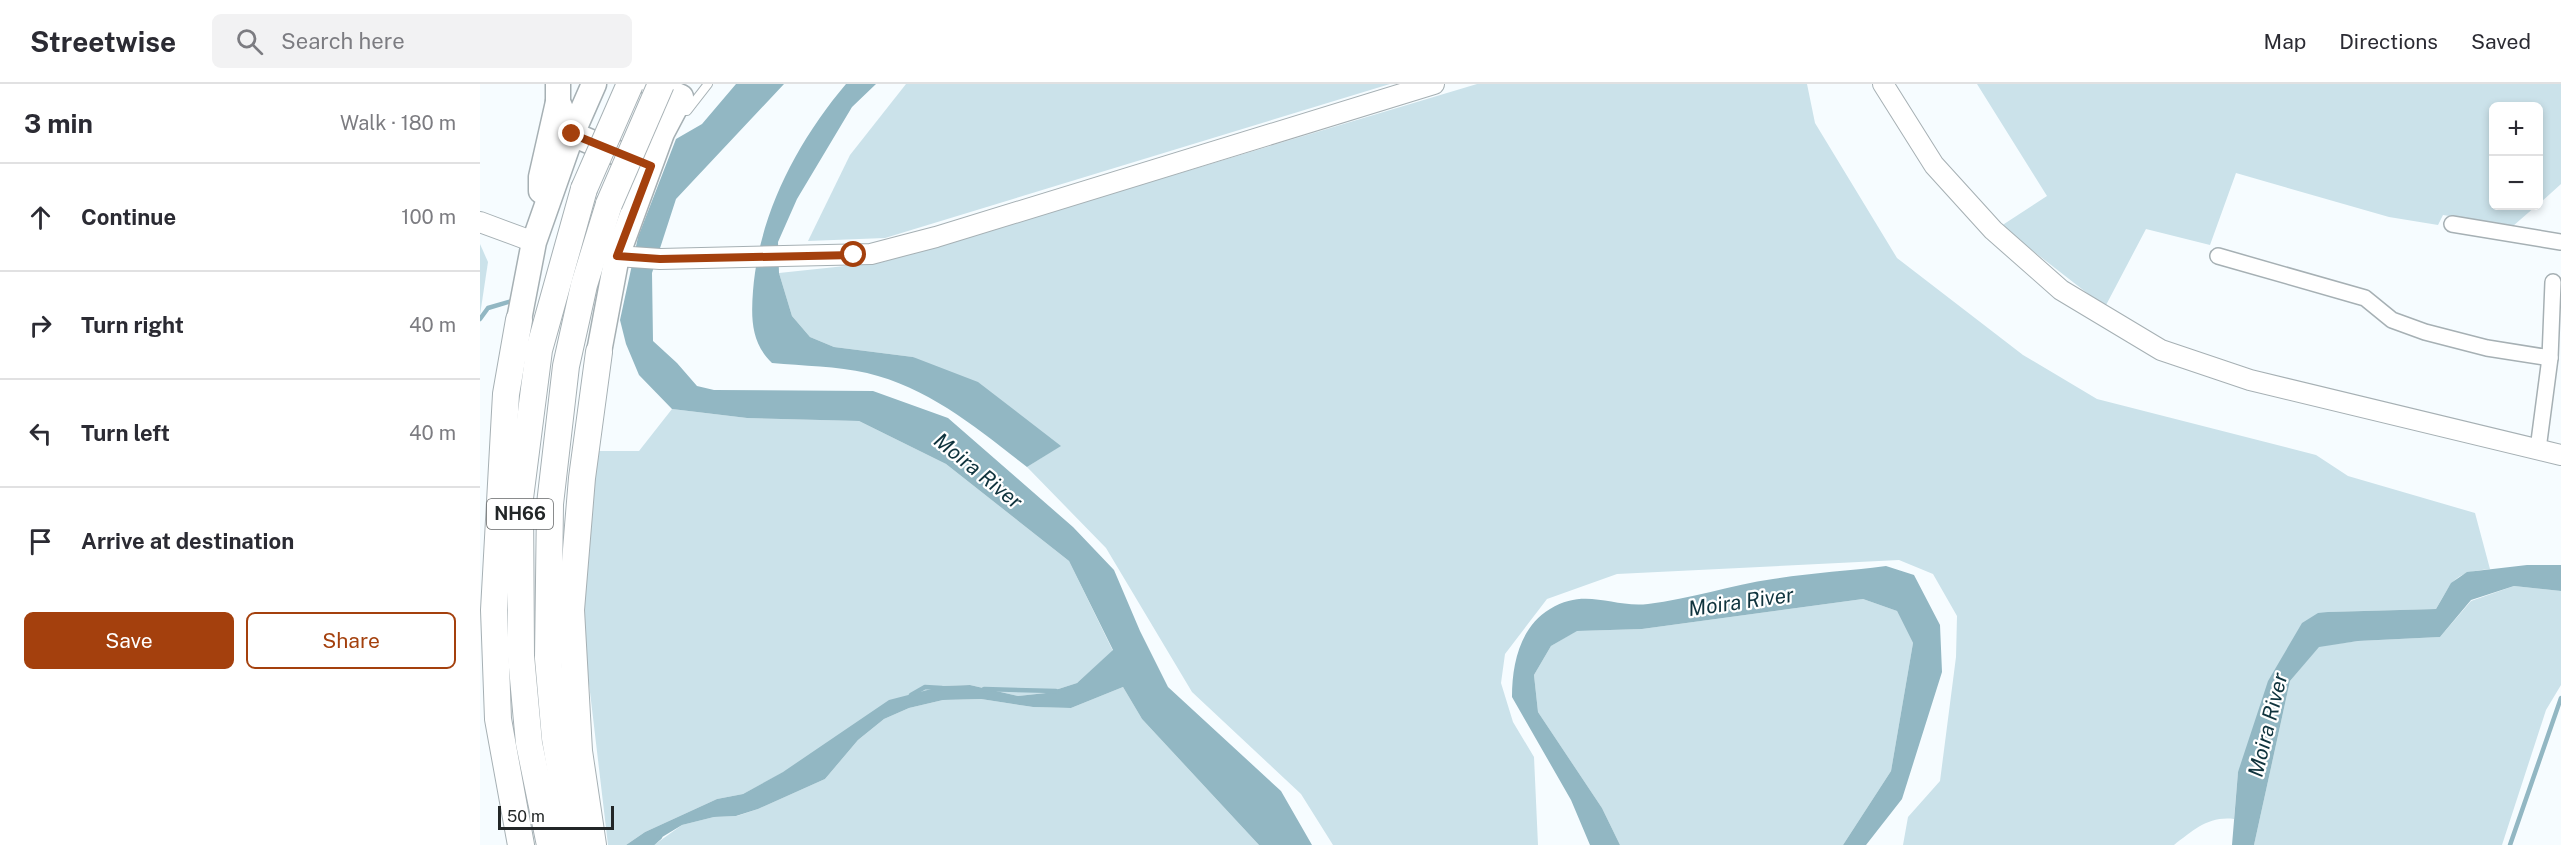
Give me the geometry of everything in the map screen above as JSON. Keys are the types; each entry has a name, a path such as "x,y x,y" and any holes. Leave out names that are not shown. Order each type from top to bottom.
{"highway":[{"name":"NH66","path":"549,845 529,743 521,656 520,498 539,350 584,189 630,84"},
{"name":"NH66","path":"573,845 555,738 548,658 550,504 566,366 584,285 609,204 675,95"},
{"path":"519,320 506,394 494,610 498,719 521,845"},
{"path":"593,845 579,751 571,610 582,478 599,352"}],"main road":[{"path":"519,320 538,231 572,134 594,84"},
{"path":"599,352 608,304 675,95 651,84"},
{"path":"558,93 572,134 651,166"},
{"path":"538,231 541,177 558,93"}],"street":[{"path":"624,257 660,259 871,254 947,234 1434,84"},
{"path":"1883,84 1934,165 1993,231 2061,290 2161,350 2250,380 2561,455"},
{"path":"480,222 538,231"},
{"path":"2452,224 2561,242"},
{"path":"2218,256 2365,298 2392,320 2425,332 2487,348 2550,358"},
{"path":"2538,449 2550,358 2553,282"}],"lane":[{"path":"675,95 687,111 708,84"}],"shaded area":[{"path":"906,84 1390,84 885,238 808,241 850,155"},
{"path":"1477,84 1807,84 1815,123 1897,258 2023,355 2097,399 2316,455 2348,476 2475,513 2490,569 2462,575 2456,579 2436,609 2328,612 2238,772 2234,819 2209,822 2195,829 2174,845 1903,845 1908,817 1940,781 1956,657 1957,616 1933,574 1899,560 1617,574 1547,599 1505,654 1501,683 1513,722 1534,757 1538,845 1333,845 1301,794 1192,692 1106,548 1027,467 1060,446 913,357 834,347 810,337 792,316 779,273 883,262"},
{"path":"1977,84 2561,84 2561,184 2543,200 2543,102 2489,102 2489,210 2531,210 2513,226 2443,215 2438,225 2389,217 2236,173 2210,245 2146,229 2105,307 2001,226 2047,196"},
{"path":"480,244 488,262 480,315"},
{"path":"672,409 747,418 859,421 946,464 1069,561 1113,651 1077,683 1046,693 1018,696 970,685 943,686 743,794 717,799 645,832 626,845 608,845 582,624 595,451 639,451"},
{"path":"2514,586 2561,591 2561,685 2546,710 2502,845 2254,845 2290,681 2319,646 2358,641 2440,637 2471,601"},
{"path":"1863,599 1897,611 1913,643 1891,771 1843,845 1620,845 1602,808 1538,712 1534,675 1551,646 1576,631 1642,629"},
{"path":"1123,687 1142,719 1259,845 654,845 682,825 714,817 737,816 825,779 858,740 884,719 909,708 943,700 981,699 1033,707 1071,708"}],"water":[{"name":"Moira River","path":"736,84 784,84 676,199 652,273 653,341 697,386 714,390 873,391 948,418 1073,527 1114,570 1140,631 1168,687 1281,791 1312,845 1259,845 1142,719 1123,687 1071,708 1033,707 981,699 943,700 909,708 884,719 858,740 825,779 758,809 736,816 714,817 682,825 649,845 626,845 645,832 717,799 743,794 783,772 889,700 943,686 970,685 1018,696 1046,693 1077,683 1113,650 1069,561 946,464 859,421 747,418 672,409 639,375 626,344 620,320 638,237 676,139 702,124"},
{"path":"846,84 876,84 852,107 797,199 778,242 779,273 792,316 810,337 834,347 913,357 978,382 1061,446 1027,467 952,411 912,389 867,373 772,363 756,339 753,320 753,291 763,234 772,207 783,180 812,130"},
{"name":"Moira River","path":"2527,565 2561,565 2561,591 2514,586 2471,600 2440,637 2358,641 2319,647 2290,681 2254,845 2232,845 2238,772 2268,681 2302,623 2318,613 2436,609 2451,583 2467,572"},
{"name":"Moira River","path":"1886,566 1914,575 1940,625 1942,672 1902,799 1866,845 1843,845 1891,771 1913,643 1897,611 1863,599 1642,629 1577,631 1551,646 1534,675 1538,712 1602,808 1620,845 1590,845 1571,800 1512,697 1516,659 1520,647 1531,626 1540,617 1550,609 1575,600 1648,604 1773,579"}],"waterway":[{"path":"480,319 488,308 515,300"},
{"path":"911,695 925,687 942,688"},
{"path":"984,689 1056,691"},
{"path":"2510,845 2561,698"},
{"path":"651,845 660,837"}],"route":[{"path":"572,134 651,166 617,256 660,259 854,255"}]}
